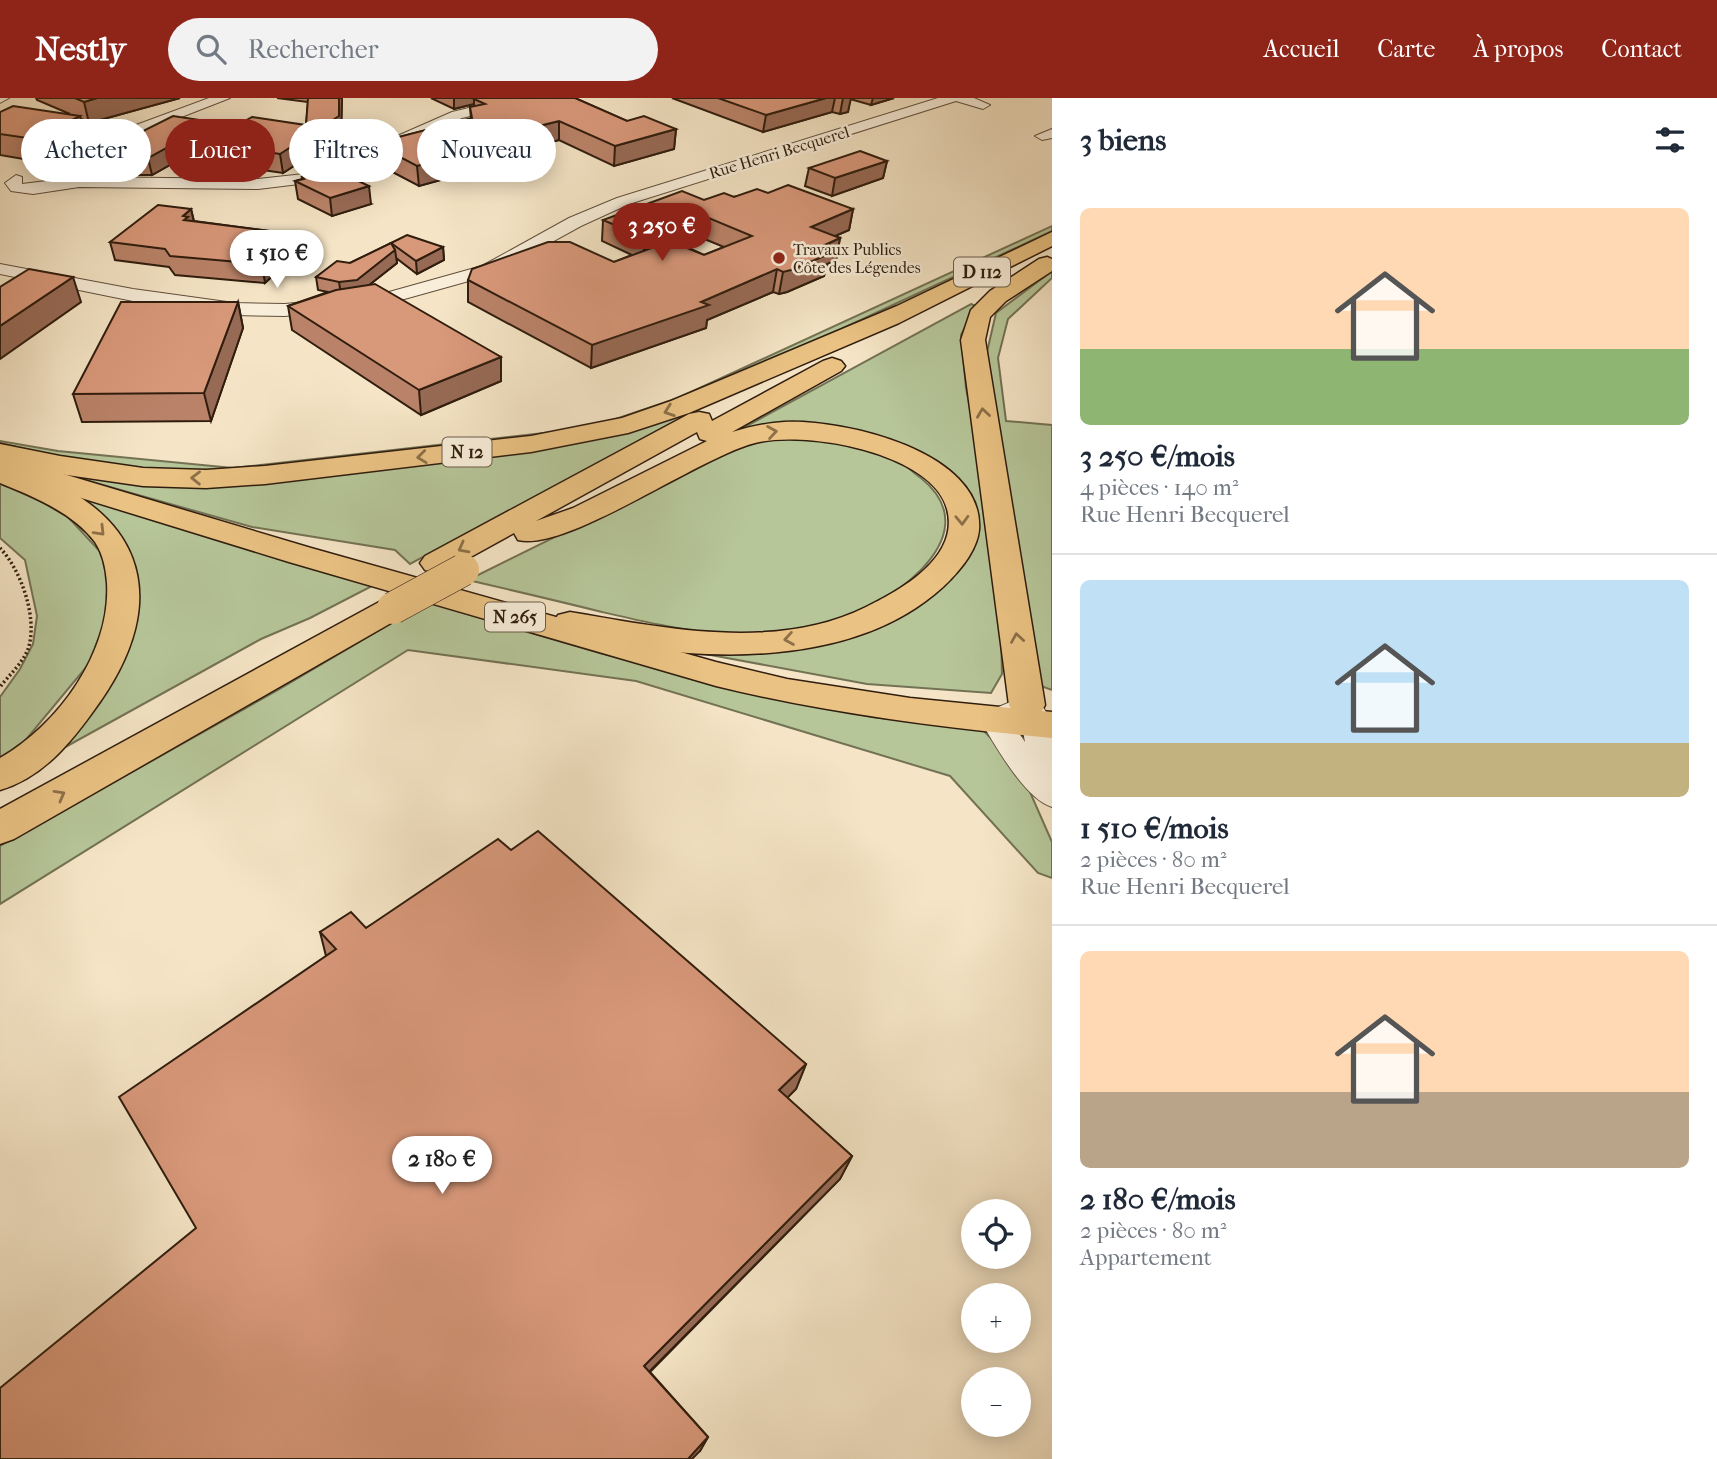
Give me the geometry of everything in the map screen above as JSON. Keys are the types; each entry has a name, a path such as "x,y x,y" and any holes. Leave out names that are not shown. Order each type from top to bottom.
{"main road":[{"name":"D 112","path":"912,307 1052,238"},
{"name":"D 112","path":"529,533 947,305 1052,253"},
{"path":"1043,715 972,341 979,315 998,296 1052,261"},
{"name":"N 12","path":"0,454 60,466 143,477 206,478 265,475 531,444 628,425 680,407 912,307"},
{"path":"0,828 380,604 912,307"},
{"path":"449,566 583,514 738,438 781,430 845,435 881,445 930,471 949,489 962,509 963,529 956,551 935,576 898,605 876,617 836,631 779,641 728,645 680,642 570,624"},
{"name":"N 265","path":"0,454 570,624 683,654 792,676 1043,715"},
{"name":"N 265","path":"0,464 300,555 716,674 801,694 910,711 995,720 1043,715"},
{"path":"0,473 52,494 82,512 109,540 124,573 124,596 115,647 95,685 40,750 0,776"},
{"path":"0,799 380,604"}],"street":[{"path":"151,123 223,98"},
{"path":"151,181 258,184 316,177 412,132 457,115 528,98"},
{"path":"948,99 983,105"},
{"name":"Rue Henri Becquerel","path":"0,269 133,295 234,309 285,310 390,297 488,270 575,222 623,201 948,99"},
{"path":"896,116 879,107 900,100 922,107"},
{"path":"863,108 896,116"},
{"path":"834,119 858,127"},
{"path":"6,199 13,182 43,189 49,182"},
{"path":"1043,715 1048,790"},
{"path":"995,720 1018,755 1048,790"}],"path":[{"path":"0,548 10,556 28,603 29,647 0,687"}],"green space":[{"path":"1052,226 1052,231 781,357 628,421 580,433 213,475 85,463 0,443 233,468 589,428 678,398"},
{"path":"1052,271 1052,278 1008,319 998,358 1006,421 1052,425 1052,690 1038,685 987,352 996,313"},
{"path":"971,304 976,306 961,335 966,388 980,458 1001,633 1002,674 991,693 867,684 700,653 852,633 971,536 910,452 741,429"},
{"path":"698,409 410,564 395,550 252,527 46,469 106,477 325,473"},
{"path":"803,437 852,446 889,457 921,478 941,501 945,525 938,548 921,570 872,606 846,618 795,632 766,635 709,633 653,623 468,580 733,449 763,440"},
{"path":"25,477 374,585 310,618 261,639 60,750 81,715 127,556"},
{"path":"0,484 26,493 68,517 107,559 109,611 88,665 24,742 0,759 0,697 20,669 33,644 37,616 25,560 0,538"},
{"path":"427,602 600,653 751,691 872,717 982,729 1019,767 1052,842 1052,878 1038,873 950,776 636,681 408,650 0,904 0,846 278,690"}],"building":[{"path":"75,98 97,98 84,102"},
{"path":"308,98 339,98 339,116 334,119 306,119"},
{"path":"575,98 627,121 644,116 676,129 615,146 556,122 556,119 468,119 472,118 470,107 485,104 474,99"},
{"path":"718,98 826,98 766,115"},
{"path":"13,106 80,116 74,119 21,119 21,137 0,134 0,112"},
{"path":"173,116 193,119 167,119"},
{"path":"165,120 165,149 151,156 151,127"},
{"path":"275,120 289,122 289,148 280,154 275,153"},
{"path":"417,132 417,166 403,159 403,136"},
{"path":"860,151 887,161 835,178 809,168"},
{"path":"297,182 361,182 369,186 330,198"},
{"path":"788,185 853,209 811,227 840,238 816,249 829,254 791,270 783,272 777,269 701,302 709,305 592,345 468,280 472,269 548,242 570,242 614,262 670,241 704,255 752,236 704,216 645,238 603,220 682,191 704,200 724,193 734,197 757,189 768,193"},
{"path":"158,205 191,209 183,216 188,217 184,220 300,235 276,243 283,244 262,264 170,256 165,249 110,242"},
{"path":"407,235 443,247 416,261 391,243"},
{"path":"391,243 395,250 357,280 339,282 316,277 337,261 350,263"},
{"path":"29,269 73,277 0,326 0,287"},
{"path":"375,284 501,357 419,390 288,306 336,290"},
{"path":"121,302 238,302 204,393 73,394"},
{"path":"538,831 806,1064 779,1090 852,1156 644,1366 708,1437 688,1459 0,1459 0,1388 196,1228 119,1097 336,949 320,932 351,912 366,928 498,839 511,850"}],"place":[{"name":"Travaux Publics Côte des Légendes","path":"779,258"}]}
